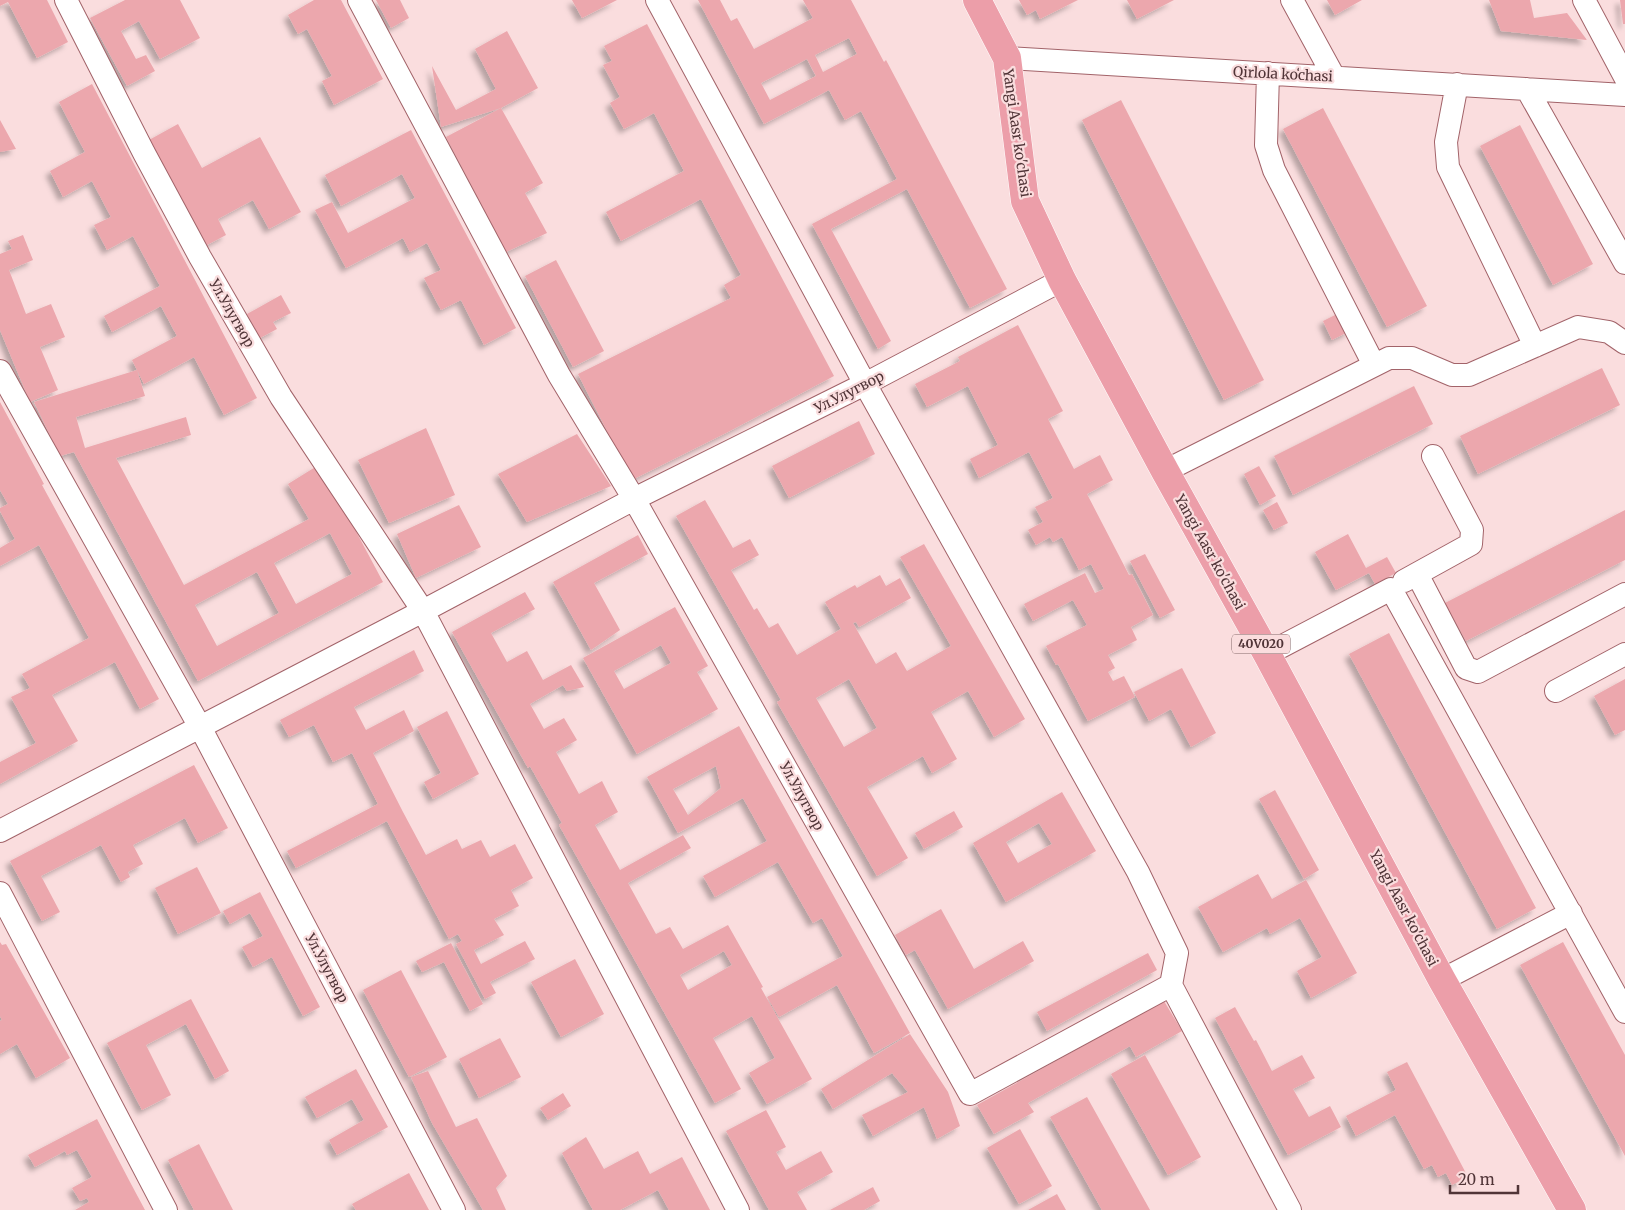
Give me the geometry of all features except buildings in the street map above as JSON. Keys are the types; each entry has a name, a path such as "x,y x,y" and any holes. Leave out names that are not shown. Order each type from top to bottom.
{"main road":[{"name":"40V020","path":"977,0 1007,58"},
{"name":"Yangi Aasr ko'chasi","path":"1007,58 1026,201 1062,280 1267,654 1442,980 1572,1210"}],"street":[{"name":"Ул.Улугвор","path":"66,0 144,153 281,398 423,612 738,1210"},
{"name":"Ул.Улугвор","path":"359,0 559,375 634,499 970,1094 1171,985"},
{"path":"657,0 865,384 1138,872 1177,953 1171,985 1290,1210"},
{"path":"1292,0 1334,76"},
{"path":"1584,0 1625,77"},
{"name":"Qirlola koʻchasi","path":"1007,58 1334,76 1625,95"},
{"path":"1268,73 1266,145 1274,170 1374,365"},
{"path":"1457,84 1446,142 1448,167 1535,346"},
{"path":"1527,89 1625,263"},
{"name":"Ул.Улугвор","path":"0,830 423,612 634,499 865,384 1062,280"},
{"path":"1165,471 1389,358 1412,358 1452,375 1469,375 1578,327 1609,332 1625,343"},
{"name":"Ул.Улугвор","path":"0,371 200,727 454,1210"},
{"path":"1267,654 1471,544 1472,530 1433,456"},
{"path":"1417,574 1466,668 1478,672 1625,594"},
{"path":"1390,589 1625,1012"},
{"path":"1556,691 1625,654"},
{"path":"0,893 166,1210"},
{"path":"1442,980 1571,913"}]}
